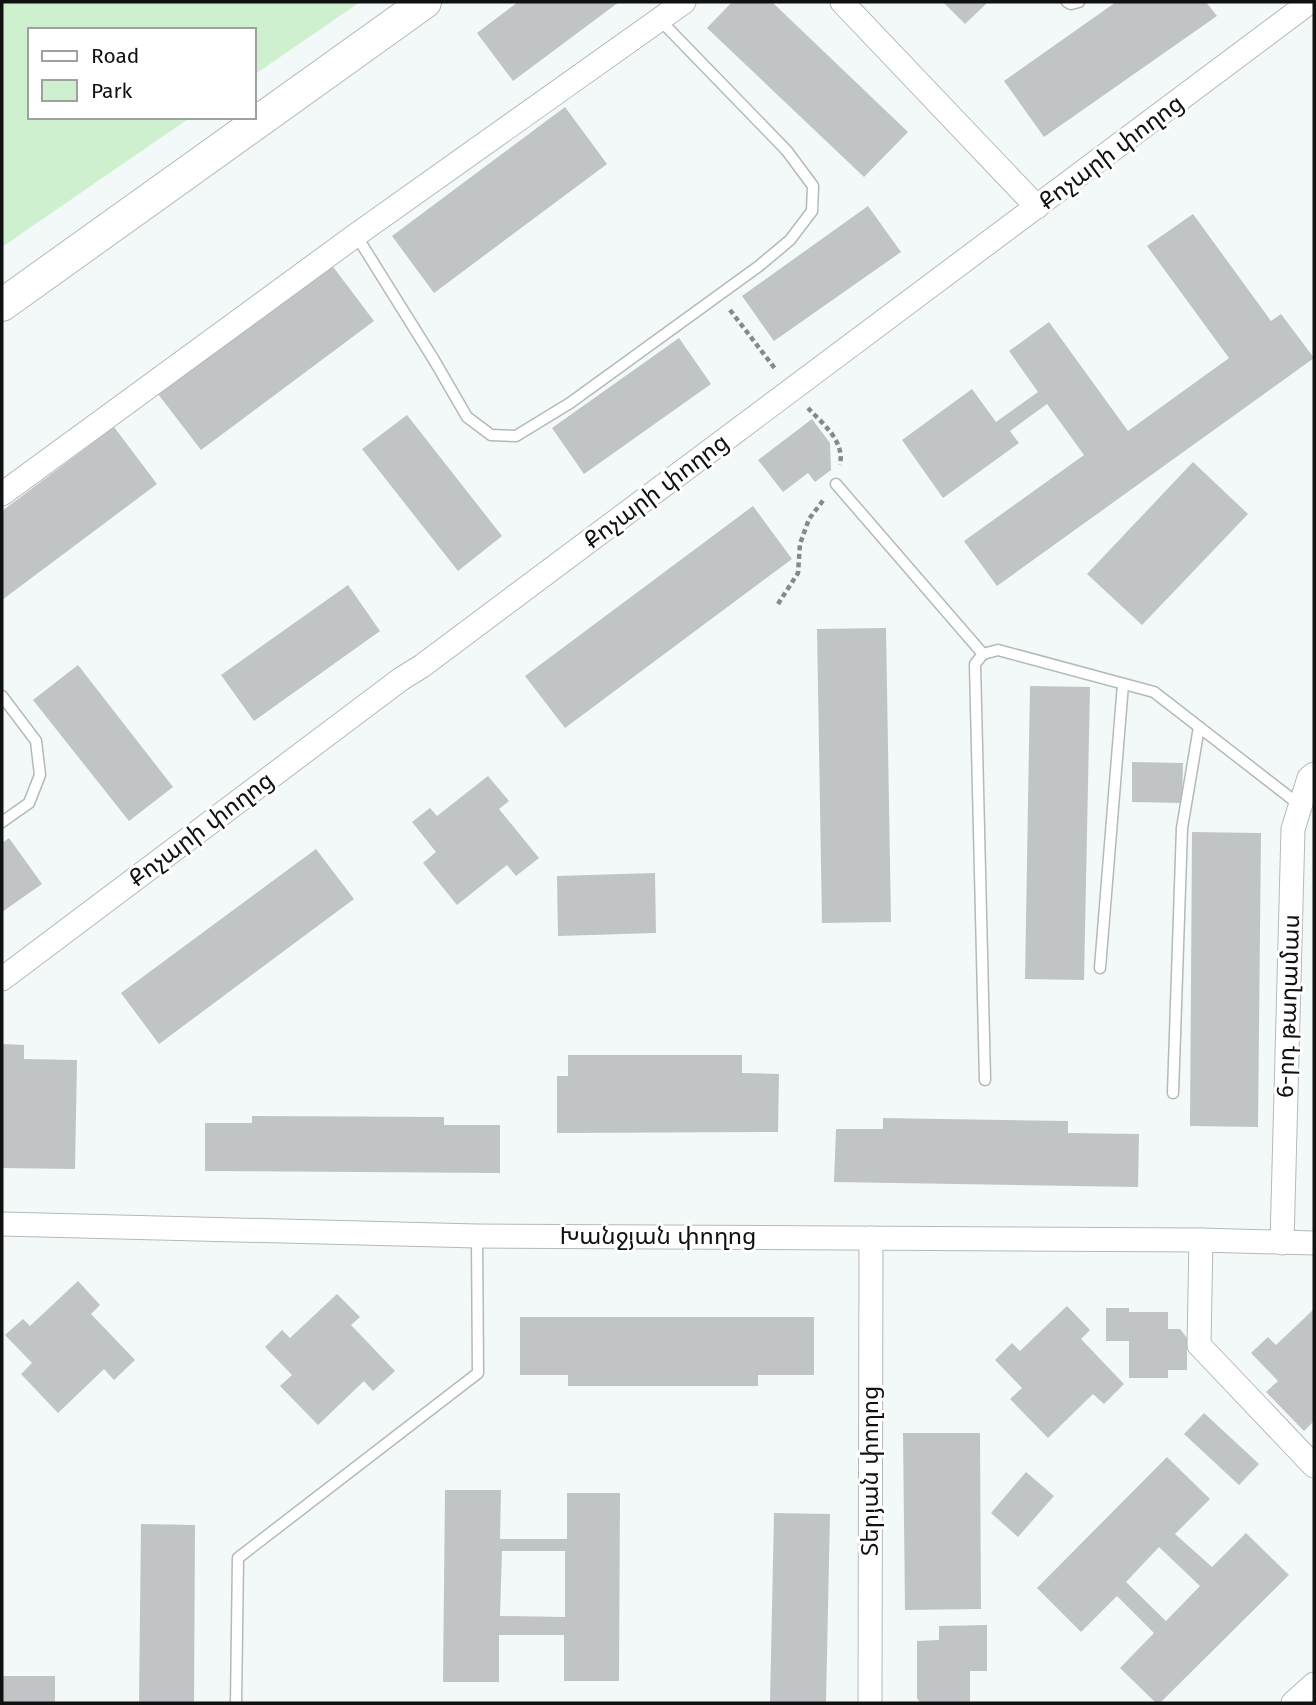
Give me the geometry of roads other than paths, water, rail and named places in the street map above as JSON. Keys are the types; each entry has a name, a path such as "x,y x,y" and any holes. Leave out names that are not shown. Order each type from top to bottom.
{"street":[{"path":"2,305 425,2"},
{"path":"2,494 356,234 684,2"},
{"path":"842,2 1037,207"},
{"name":"Քոչարի փողոց","path":"2,979 1310,2"},
{"name":"6-րդ թաղամաս","path":"1282,1243 1293,828 1309,778 1314,774"},
{"name":"Խանջյան փողոց","path":"2,1224 477,1236 1314,1243"},
{"name":"Տերյան փողոց","path":"870,1703 871,1238"},
{"path":"1200,1240 1199,1345 1314,1466"},
{"path":"1293,1703 1314,1684"}],"lane":[{"path":"1067,2 1079,2"},
{"path":"356,234 467,417 491,435 516,436 559,410 759,266 790,240 812,211 813,186 787,150 660,20"},
{"path":"836,484 983,654"},
{"path":"985,1080 975,664 983,654 998,650 1153,692 1301,806"},
{"path":"1100,968 1122,684"},
{"path":"2,696 36,741 40,775 29,803 2,822"},
{"path":"1173,1093 1182,828 1199,727"},
{"path":"236,1703 238,1558 478,1373 477,1236"}]}
